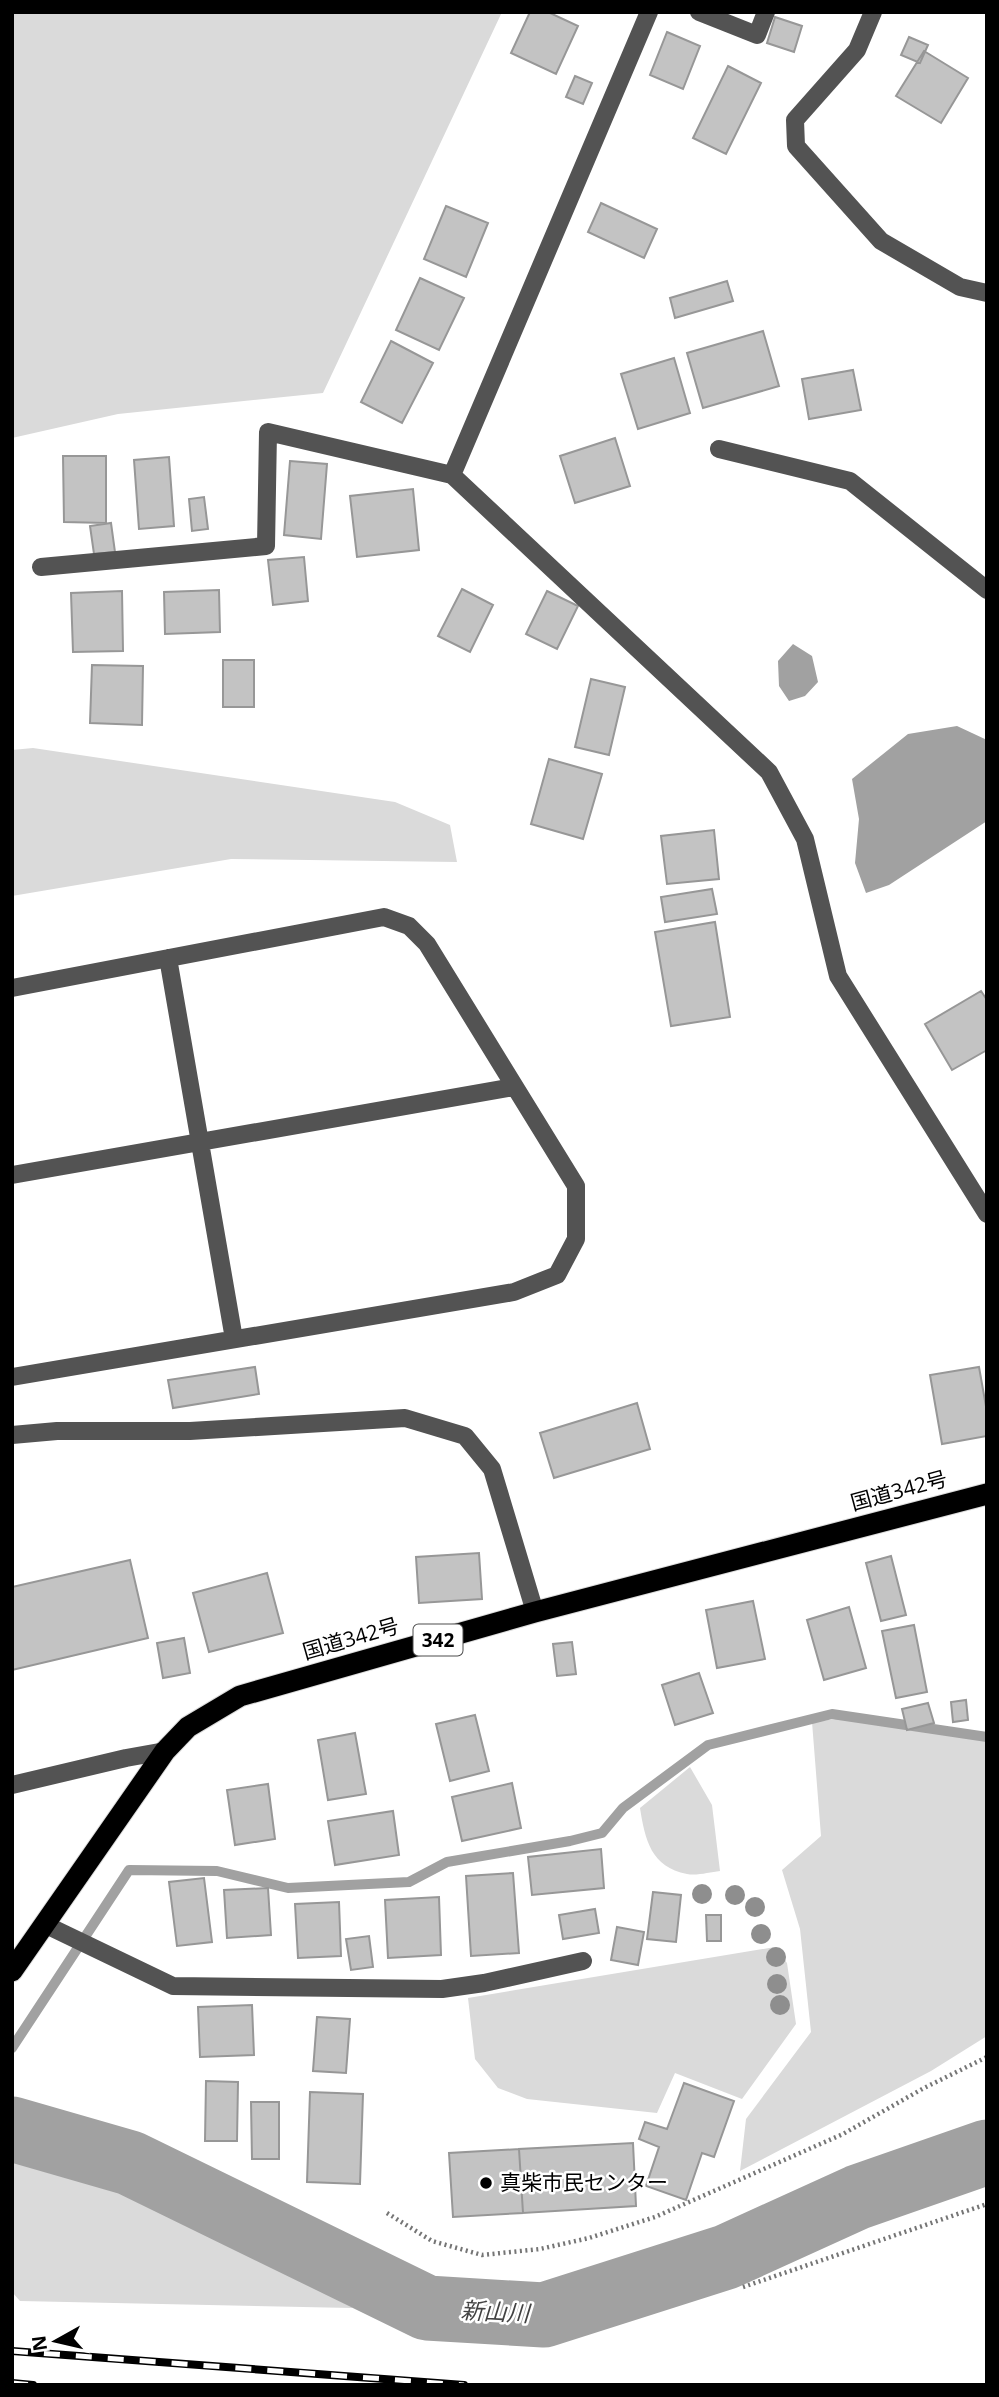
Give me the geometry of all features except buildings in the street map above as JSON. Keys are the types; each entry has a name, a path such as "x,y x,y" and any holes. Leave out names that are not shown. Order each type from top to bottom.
{"highway":[{"name":"国道342号","path":"12,1970 165,1751 188,1727 240,1696 535,1612 987,1494"}],"street":[{"path":"452,475 649,12"},
{"path":"699,12 757,36 766,12"},
{"path":"873,12 857,50 795,120 796,146 881,241 960,287 987,293"},
{"path":"41,567 265,546 268,432 452,475 769,772 805,839 838,976 987,1214"},
{"path":"719,449 850,481 987,590"},
{"path":"12,988 384,917 409,926 427,944 576,1186 576,1238 557,1275 513,1292 12,1377"},
{"path":"168,958 234,1339"},
{"path":"12,1175 514,1087"},
{"path":"12,1436 57,1431 190,1432 405,1418 465,1436 492,1469 535,1612"},
{"path":"12,1785 165,1751"},
{"path":"46,1925 173,1986 442,1989 484,1983 583,1961"}],"path":[{"path":"387,2213 432,2241 482,2255 540,2249 589,2238 655,2217 843,2134 924,2088 987,2057"},
{"path":"743,2287 987,2204"}],"shaded area":[{"path":"12,12 502,12 323,393 118,414 12,438"},
{"path":"793,644 812,656 818,682 805,696 789,701 779,686 778,661"},
{"path":"957,726 987,740 987,821 889,885 866,893 855,863 859,819 852,779 908,734"},
{"path":"33,748 395,802 450,825 457,862 231,859 12,896 12,750"},
{"path":"836,1719 987,1740 987,2036 931,2071 740,2171 746,2119 811,2032 800,1929 782,1870 821,1836 812,1722"},
{"path":"690,1767 712,1805 720,1871 691,1874 665,1865 652,1850 644,1831 640,1808"},
{"path":"775,1947 787,1963 796,2024 742,2099 675,2073 657,2113 527,2099 498,2088 475,2059 468,1998"},
{"path":"12,2149 80,2168 353,2308 20,2301 12,2292"}],"waterway":[{"path":"12,2048 129,1870 217,1871 288,1888 409,1882 447,1862 602,1833 623,1808 708,1745 832,1714 987,1737"},
{"name":"新山川","path":"12,2129 130,2163 427,2308 544,2315 726,2257 858,2197 987,2152"}],"railway":[{"path":"12,2351 464,2385"},
{"path":"12,2383 33,2385"}],"place":[{"name":"真柴市民センター","path":"486,2183"}]}
